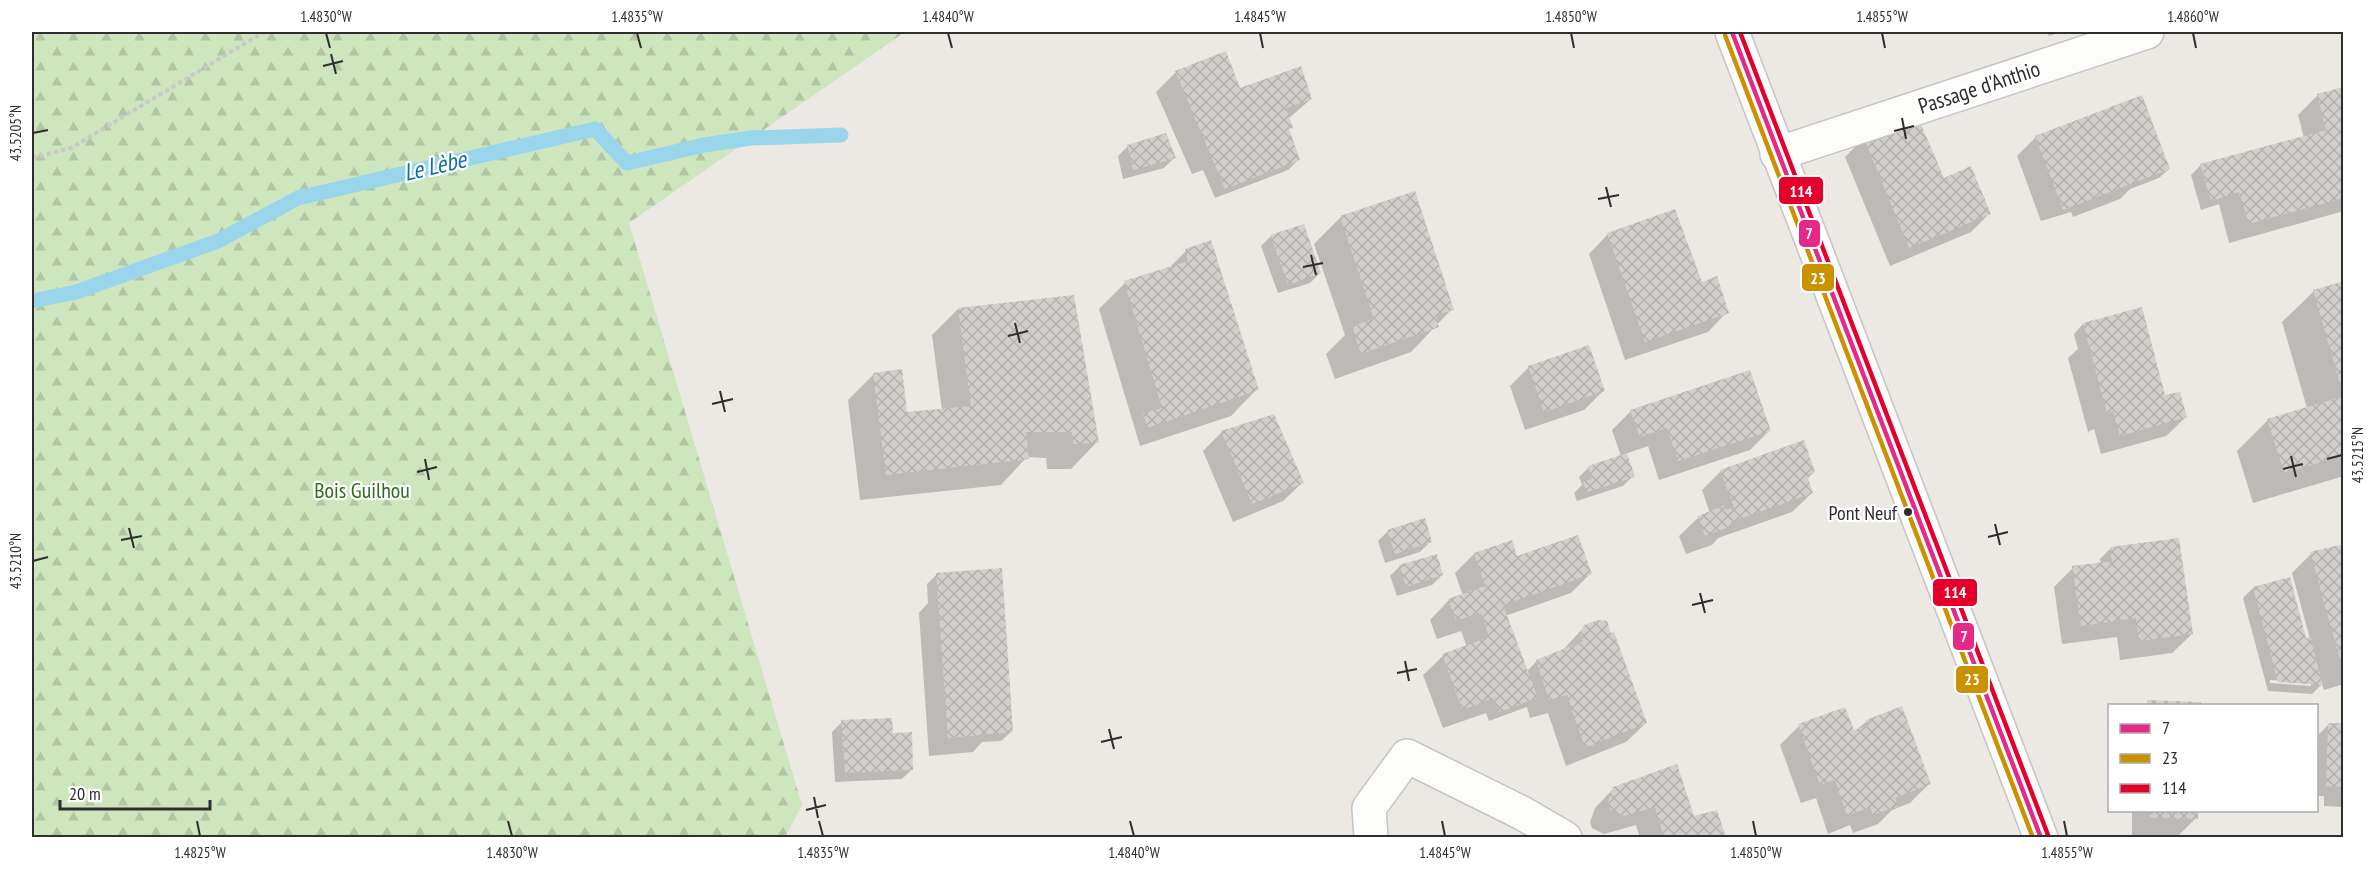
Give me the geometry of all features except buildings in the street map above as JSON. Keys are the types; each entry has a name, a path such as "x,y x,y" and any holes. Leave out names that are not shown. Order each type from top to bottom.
{"street":[{"path":"1732,32 2041,837"},
{"name":"Passage d'Anthio","path":"1777,154 2147,32"},
{"path":"1371,837 1369,808 1407,756 1522,813 1564,837"}],"path":[{"path":"32,158 71,148 264,32"}],"green space":[{"name":"Bois Guilhou","path":"32,32 905,32 629,223 802,805 785,837 32,837"}],"waterway":[{"name":"Le Lèbe","path":"32,301 76,292 218,241 298,198 595,129 627,163 704,145 751,138 841,135"}],"transit line":[{"name":"7","path":"1732,32 2041,838"},
{"name":"114","path":"1740,32 2048,835"},
{"name":"23","path":"1725,35 2033,838"}],"place":[{"name":"Pont Neuf","path":"1908,512"}]}
